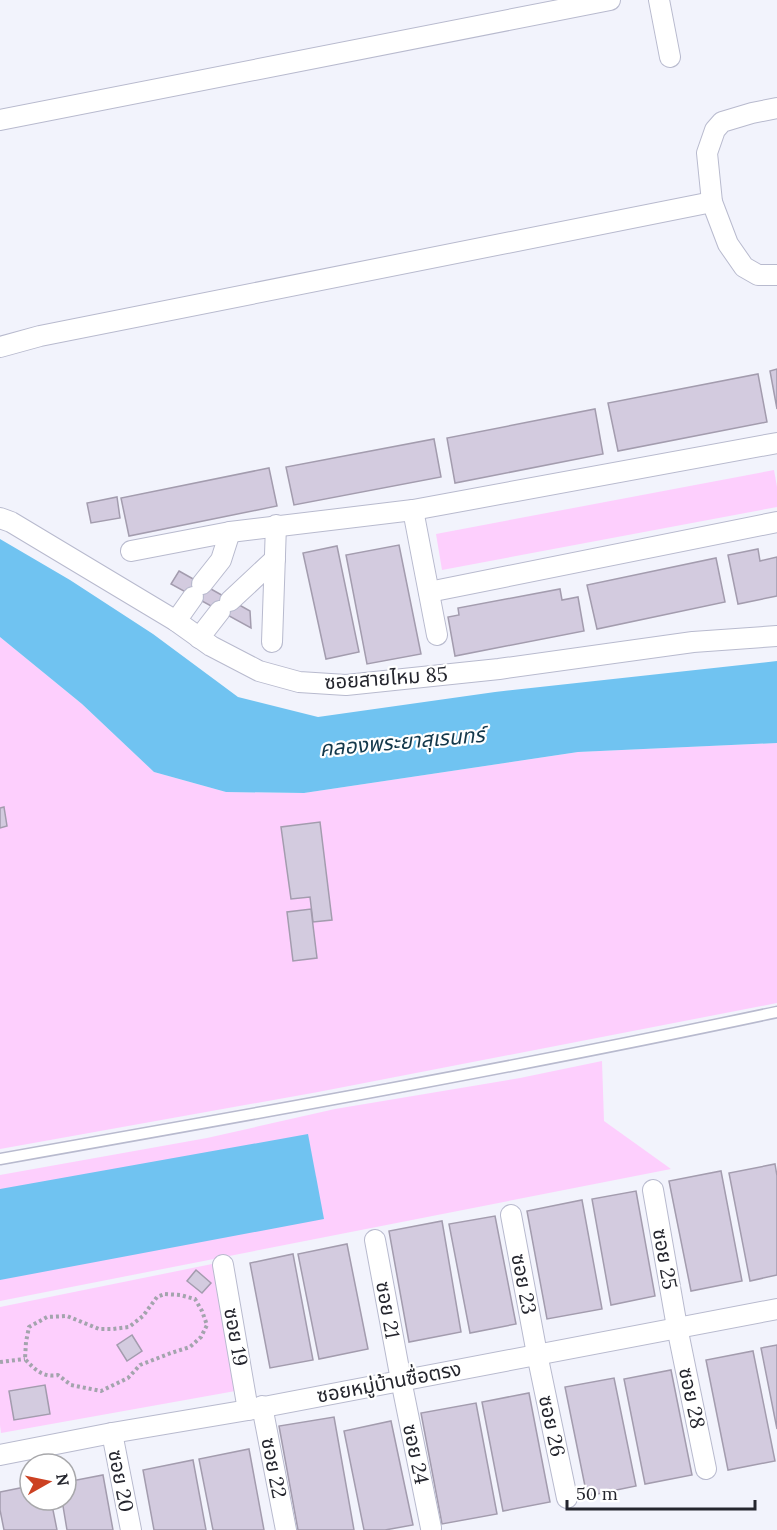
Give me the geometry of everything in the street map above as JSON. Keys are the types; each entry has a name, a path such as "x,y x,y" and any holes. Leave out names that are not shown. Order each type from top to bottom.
{"street":[{"path":"0,120 610,0"},
{"path":"659,0 670,57"},
{"path":"777,108 722,122 715,130 706,153 712,202 728,244 744,267 758,275 777,275"},
{"path":"0,347 40,336 712,202"},
{"path":"131,550 276,525 413,510 777,443"},
{"path":"413,510 436,635"},
{"name":"ซอยสายไหม 85","path":"0,518 176,621 210,646 260,671 299,682 346,685 499,669 693,642 777,636"},
{"path":"429,592 777,522"},
{"path":"272,642 276,525"},
{"path":"176,621 221,561 230,532"},
{"path":"199,638 225,606 275,559"},
{"name":"ซอย 25","path":"653,1190 677,1328"},
{"name":"ซอย 23","path":"511,1215 537,1354"},
{"name":"ซอย 21","path":"375,1240 401,1380"},
{"name":"ซอย 19","path":"223,1265 255,1408"},
{"name":"ซอยหมู่บ้านซื่อตรง","path":"0,1455 777,1309"},
{"name":"ซอย 28","path":"677,1328 706,1469"},
{"name":"ซอย 26","path":"537,1354 567,1498"},
{"name":"ซอย 24","path":"401,1380 431,1528"},
{"name":"ซอย 22","path":"255,1408 286,1530"},
{"name":"ซอย 20","path":"111,1433 131,1530"}],"lane":[{"path":"0,1159 667,1036 777,1012"}],"path":[{"path":"165,1294 180,1294 195,1299 207,1325 201,1337 190,1347 140,1365 128,1378 101,1391 71,1384 58,1376 51,1377 36,1371 25,1359 29,1328 47,1317 67,1316 99,1329 129,1327 143,1316 157,1297 165,1294"},
{"path":"0,1362 25,1359"}],"shaded area":[{"path":"774,470 777,507 442,570 436,534"},
{"path":"0,637 82,704 154,772 226,792 304,793 578,752 777,743 777,1003 318,1092 0,1149"},
{"path":"602,1061 604,1121 671,1169 0,1301 0,1175 207,1138 335,1109 520,1078"},
{"path":"217,1263 241,1390 1,1433 0,1307"}],"water":[{"name":"คลองพระยาสุเรนทร์","path":"0,539 70,580 153,634 238,697 318,717 495,692 777,661 777,743 578,752 304,793 226,792 154,772 82,704 0,637"},
{"path":"308,1134 324,1219 0,1280 0,1189"}],"building":[{"path":"777,369 777,409 770,371"},
{"path":"758,374 767,422 618,451 608,403"},
{"path":"595,409 603,454 455,483 447,438"},
{"path":"434,439 441,477 294,505 286,467"},
{"path":"269,468 277,506 129,536 121,498"},
{"path":"117,497 120,518 91,523 87,503"},
{"path":"399,545 421,654 367,664 346,555"},
{"path":"337,546 359,652 326,659 303,553"},
{"path":"758,549 760,561 777,557 777,596 738,604 728,555"},
{"path":"716,558 725,602 597,629 587,585"},
{"path":"179,571 250,611 251,628 171,584"},
{"path":"560,589 562,600 578,597 584,631 455,656 448,617 459,615 458,608"},
{"path":"4,807 7,826 0,828 0,808"},
{"path":"320,822 332,920 313,922 310,897 291,899 281,827"},
{"path":"311,909 317,958 293,961 287,912"},
{"path":"775,1164 777,1275 750,1281 729,1173"},
{"path":"721,1171 742,1281 691,1291 669,1181"},
{"path":"636,1191 655,1296 611,1305 592,1199"},
{"path":"582,1200 602,1309 547,1319 527,1211"},
{"path":"495,1216 516,1324 470,1333 449,1224"},
{"path":"442,1221 461,1332 409,1342 389,1231"},
{"path":"347,1244 368,1349 319,1359 298,1254"},
{"path":"293,1254 313,1360 270,1368 250,1263"},
{"path":"196,1270 211,1283 202,1293 187,1281"},
{"path":"132,1335 142,1351 127,1361 117,1345"},
{"path":"777,1345 777,1429 761,1348"},
{"path":"753,1351 775,1461 728,1470 706,1360"},
{"path":"671,1370 692,1475 645,1484 624,1379"},
{"path":"614,1378 636,1486 587,1496 565,1387"},
{"path":"45,1385 50,1414 14,1420 9,1391"},
{"path":"529,1393 550,1502 503,1511 482,1402"},
{"path":"476,1403 497,1514 442,1524 421,1413"},
{"path":"334,1417 354,1530 298,1530 279,1426"},
{"path":"391,1421 413,1525 385,1530 364,1530 344,1431"},
{"path":"249,1449 264,1530 213,1530 199,1459"},
{"path":"193,1460 206,1530 154,1530 143,1470"},
{"path":"103,1475 113,1530 67,1530 64,1512 78,1512 78,1480"},
{"path":"18,1488 18,1512 53,1512 57,1530 4,1530 0,1510 0,1492"}]}
